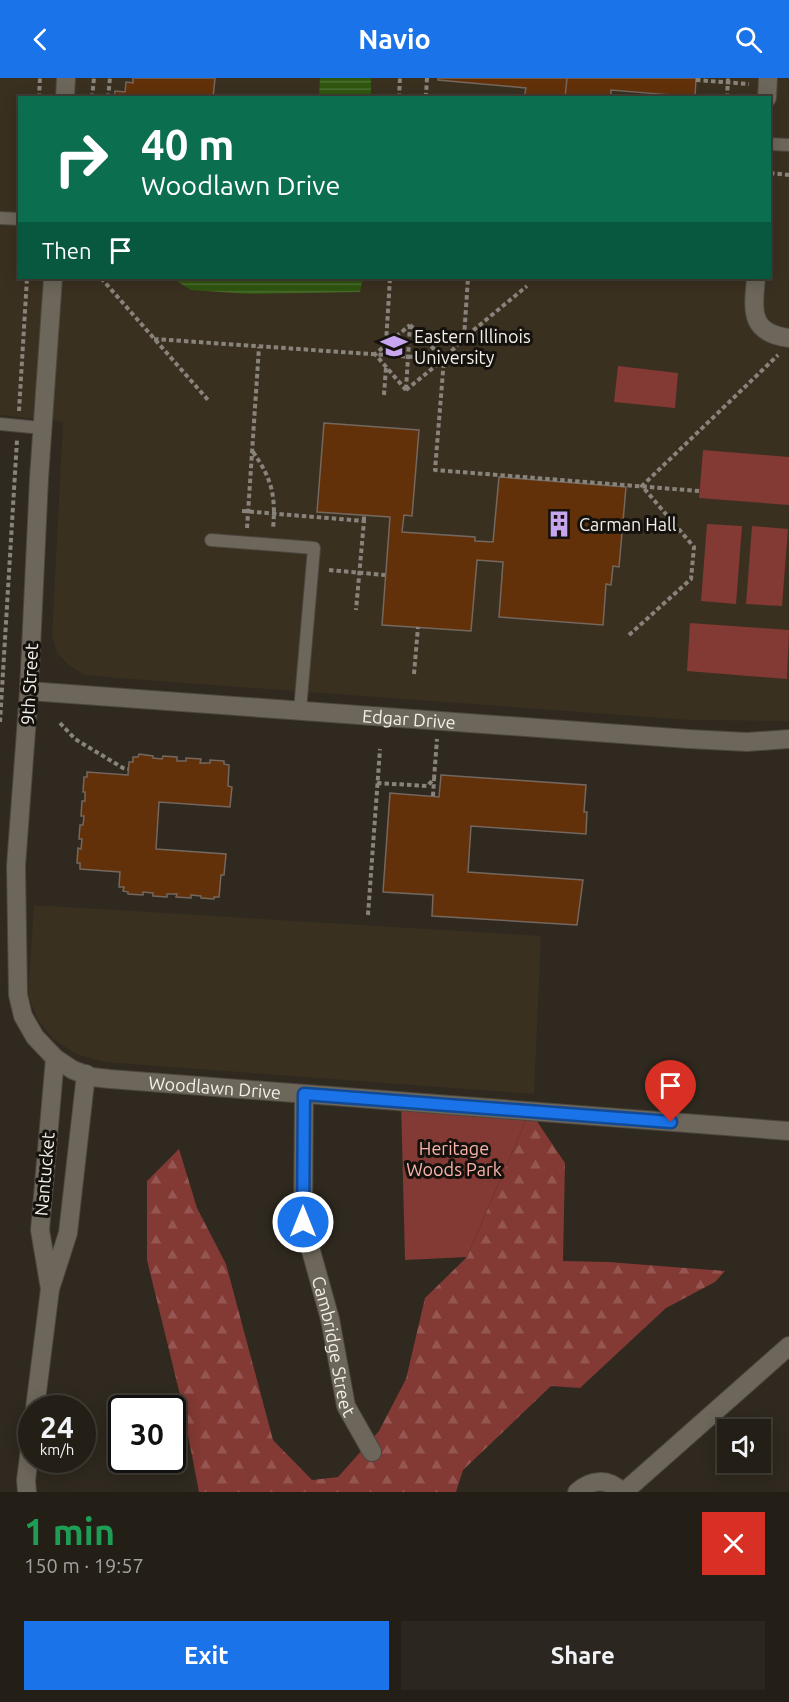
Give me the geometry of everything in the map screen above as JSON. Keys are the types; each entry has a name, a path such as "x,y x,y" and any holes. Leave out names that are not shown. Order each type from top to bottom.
{"street":[{"path":"65,96 66,78"},
{"name":"9th Street","path":"53,279 42,428 29,691 8,867 18,995 23,1016 35,1037 55,1058 80,1072"},
{"path":"756,279 755,317 761,328 785,345"},
{"name":"Edgar Drive","path":"29,691 689,739 747,742 789,739"},
{"name":"Nantucket","path":"50,1289 40,1230 55,1058"},
{"name":"Nantucket","path":"37,1395 50,1289 68,1233 80,1072"},
{"name":"Woodlawn Drive","path":"80,1072 110,1079 789,1131"},
{"name":"Cambridge Street","path":"304,1094 303,1222 330,1319 346,1406 372,1452"},
{"path":"577,1492 585,1485 596,1481 616,1486 623,1492 789,1346"},
{"path":"27,1473 27,1492"}],"lane":[{"path":"771,144 789,145"},
{"path":"0,218 18,219"},
{"path":"0,424 42,428"},
{"path":"211,540 314,548 300,710"}],"path":[{"path":"39,96 40,78"},
{"path":"92,96 93,78"},
{"path":"108,96 110,78"},
{"path":"399,96 400,78"},
{"path":"427,78 427,96"},
{"path":"696,80 728,80 768,87"},
{"path":"727,96 728,80"},
{"path":"771,173 789,175"},
{"path":"0,722 27,279"},
{"path":"102,279 207,400"},
{"path":"386,343 390,279"},
{"path":"464,338 468,279"},
{"path":"406,390 527,286"},
{"path":"375,354 410,325"},
{"path":"406,390 410,325"},
{"path":"410,325 444,359 435,470 699,491"},
{"path":"154,339 444,359"},
{"path":"642,486 785,345"},
{"path":"247,543 259,347"},
{"path":"375,354 406,390"},
{"path":"384,395 386,366"},
{"path":"252,451 274,495 272,545"},
{"path":"629,635 691,579 693,547 642,486"},
{"path":"364,515 364,521"},
{"path":"312,569 385,575"},
{"path":"414,674 418,627"},
{"path":"60,723 75,739 123,768 128,768"},
{"path":"433,796 437,738"},
{"path":"368,915 380,749"},
{"path":"377,783 427,786 434,778"}],"shaded area":[{"name":"Eastern Illinois University","path":"0,78 789,78 789,721 690,720 85,675 70,666 57,653 52,636 63,422 0,415"},
{"path":"320,78 371,78 371,96 319,96"},
{"path":"174,279 363,279 360,292 250,294 191,290"},
{"path":"34,905 541,936 534,1094 104,1062 76,1054 53,1039 37,1018 28,995"}],"green space":[{"path":"618,366 678,373 675,408 614,402"},
{"path":"703,450 789,457 789,505 699,498"},
{"path":"707,524 742,526 736,604 701,601"},
{"path":"752,526 788,529 782,606 746,604"},
{"path":"690,623 789,630 787,679 687,671"},
{"name":"Heritage Woods Park","path":"401,1102 530,1111 467,1257 405,1260"},
{"path":"530,1111 565,1163 563,1261 725,1271 715,1282 666,1308 580,1388 551,1386 463,1470 456,1492 199,1492 186,1425 186,1395 180,1395 147,1260 147,1181 179,1149 197,1208 226,1264 273,1440 312,1480 338,1477 379,1431 406,1379 425,1298 467,1257"}],"building":[{"path":"133,78 215,78 213,96 114,96 115,91 125,92 126,82 133,83"},
{"path":"438,78 696,78 695,96 611,90 611,96 524,96 526,88 438,80"},
{"path":"567,78 696,78 695,96 611,90 611,96 565,96"},
{"name":"Carman Hall","path":"324,423 419,430 412,516 404,515 402,532 475,537 475,541 493,542 499,477 626,487 619,567 613,566 611,585 606,584 603,625 499,617 503,562 477,560 471,631 382,625 390,517 317,512"},
{"path":"139,754 162,759 163,756 177,757 177,761 186,761 186,758 201,759 200,763 210,763 210,760 224,761 224,764 229,765 228,786 232,787 230,807 159,802 156,849 226,854 219,897 214,897 214,899 191,895 191,898 167,894 167,897 153,896 153,893 143,892 143,895 128,894 123,891 124,887 119,887 120,872 80,869 80,863 77,863 78,848 81,849 82,839 79,839 80,825 83,825 84,816 81,816 82,801 85,801 84,777 87,777 87,772 128,775 129,762 133,762 133,757 138,757"},
{"path":"441,775 586,785 584,812 587,812 586,834 471,826 468,872 583,880 577,925 432,916 433,895 383,892 390,793 439,797"}],"place":[{"name":"Eastern Illinois University","path":"394,346"},
{"name":"Carman Hall","path":"559,524"}],"route":[{"path":"303,1222 304,1094 671,1122"}]}
